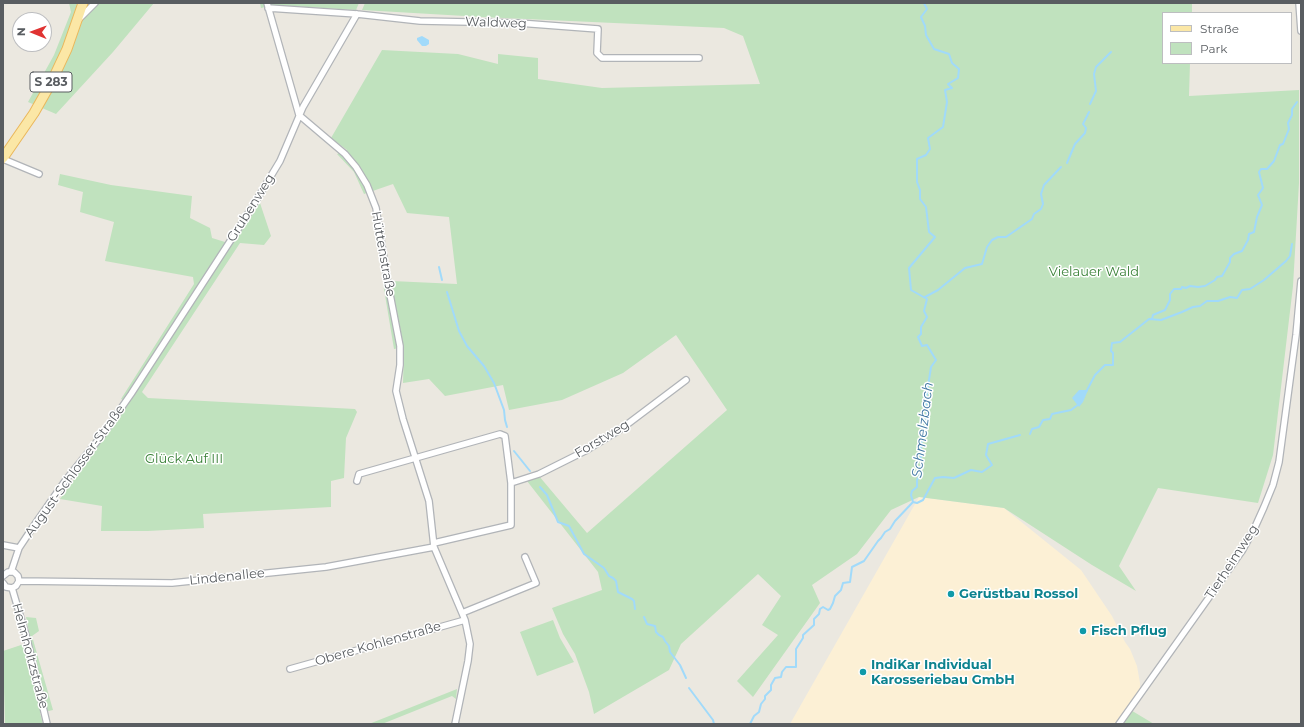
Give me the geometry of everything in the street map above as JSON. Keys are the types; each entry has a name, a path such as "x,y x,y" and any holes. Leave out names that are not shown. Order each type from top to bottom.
{"main road":[{"name":"S 283","path":"3,158 34,113 51,83 67,49 83,3"}],"street":[{"path":"78,20 95,3"},
{"path":"1298,3 1301,31"},
{"path":"267,5 299,115"},
{"name":"Waldweg","path":"267,5 420,22 520,24 598,29 597,53 602,58 699,58"},
{"name":"Grubenweg","path":"131,394 251,209 280,161 299,115 357,14"},
{"name":"Hüttenstraße","path":"299,115 345,154 356,167 367,185 376,208 400,346 400,365 396,391 415,458"},
{"path":"3,158 39,174"},
{"name":"Tierheimweg","path":"1119,724 1242,551 1256,527 1269,496 1279,462 1296,335 1301,281"},
{"name":"Forstweg","path":"511,482 539,474 585,451 621,429 686,380"},
{"name":"August-Schlosser-Straße","path":"11,572 19,548 65,481 103,434 131,394"},
{"path":"357,481 359,474 500,434 505,436 511,482 511,525 434,545"},
{"path":"415,458 429,501 434,545 465,620 470,644 455,724"},
{"path":"3,545 19,548"},
{"name":"Lindenallee","path":"19,581 172,583 326,567 434,545"},
{"path":"462,613 536,583 524,557"},
{"path":"3,576 6,573 11,572 18,576 19,581 16,586 12,588 6,587 3,584"},
{"name":"Helmholtzstraße","path":"12,588 28,639 47,724"},
{"name":"Obere Kohlenstraße","path":"290,669 465,620"}],"shaded area":[{"path":"919,497 1004,508 1081,570 1112,616 1130,649 1137,666 1140,690 1120,723 1122,724 790,724"}],"green space":[{"path":"69,3 154,3 113,52 56,114 28,102 54,55 71,12"},
{"path":"260,3 359,3 356,10 274,5 261,8"},
{"name":"Vielauer Wald","path":"365,3 1192,3 1192,12 1162,12 1162,64 1190,64 1189,96 1299,90 1299,183 1293,286 1273,455 1258,503 1158,488 1119,566 1136,591 1092,565 1004,508 919,497 891,510 857,554 812,585 820,603 753,697 737,681 778,635 762,625 781,596 758,574 681,644 669,670 594,714 589,692 575,654 563,634 552,608 602,590 598,572 527,481 539,476 587,533 727,410 676,335 623,373 562,400 509,410 503,385 445,396 429,379 403,383 404,347 394,349 383,283 392,281 457,284 449,217 407,213 393,184 364,194 354,172 337,154 347,150 331,138 382,50 458,54 498,64 498,54 538,58 538,79 602,88 760,84 743,36 724,28 362,10"},
{"name":"Glück Auf III","path":"60,174 111,185 192,196 190,218 210,228 212,238 225,242 234,242 260,203 271,236 264,245 240,243 142,392 148,398 355,409 357,412 346,438 344,478 331,481 331,507 203,514 204,528 148,531 101,531 102,506 60,499 129,403 121,399 194,284 193,277 105,261 114,222 80,212 83,192 58,185"},
{"path":"26,617 36,618 39,631 32,636 53,710 40,713 43,724 5,724 3,651 24,644 30,637"},
{"path":"553,620 560,638 574,662 537,676 520,632"},
{"path":"457,689 456,699 452,696 382,724 369,724"},
{"path":"1129,709 1154,724 1122,724 1120,722"}],"water":[{"path":"422,36 429,40 429,44 426,46 422,46 417,40 417,38"},
{"path":"1079,390 1088,390 1079,407 1072,398"}],"waterway":[{"name":"Schmelzbach","path":"750,724 754,716 759,712 765,696 771,690 771,685 775,678 781,677 782,672 786,667 796,667 796,649 803,638 803,635 814,625 814,619 819,614 820,609 823,607 828,610 830,609 835,596 841,590 843,583 850,582 852,567 864,561 885,532 890,529 895,521 913,502 911,495 912,491 917,487 917,480 921,473 921,445 927,417 926,399 931,367 936,360 927,345 922,346 918,337 921,334 921,327 927,317 924,311 927,299 911,290 909,268 935,237 929,232 926,207 920,199 920,190 917,182 917,159 926,155 930,149 928,138 943,127 947,102 945,90 952,88 948,84 958,78 959,69 952,63 949,54 934,49 926,35 925,26 921,17 927,9 924,3"},
{"path":"1090,104 1096,91 1094,74 1096,67 1111,52"},
{"path":"1152,319 1153,315 1165,310 1170,300 1170,294 1174,289 1181,289 1182,287 1186,288 1190,286 1205,286 1217,277 1222,276 1230,262 1230,258 1234,254 1242,251 1248,240 1249,234 1254,232 1257,217 1262,205 1258,195 1263,188 1259,172 1261,169 1267,169 1274,161 1280,145 1283,144 1289,129 1288,123 1292,115 1292,109 1297,102"},
{"path":"1067,163 1075,144 1085,133 1086,128 1083,124 1089,112"},
{"path":"925,297 938,290 965,268 982,264 987,247 992,240 998,237 1006,237 1032,219 1034,214 1041,209 1043,204 1041,194 1044,185 1061,167"},
{"path":"1086,392 1095,375 1105,365 1113,365 1113,353 1111,351 1112,343 1120,342 1149,319 1161,320 1193,307 1200,306 1207,301 1218,301 1230,297 1237,298 1242,290 1250,289 1264,280 1286,261 1290,256 1292,244"},
{"path":"439,267 442,280"},
{"path":"447,292 459,331 467,346 484,366 494,383 504,410 507,427"},
{"path":"1030,434 1032,429 1039,427 1043,420 1050,419 1052,414 1071,410 1079,404"},
{"path":"913,502 917,503 923,500 935,478 954,478 971,470 982,472 992,465 986,455 988,444 1020,435"},
{"path":"514,451 530,471"},
{"path":"540,487 547,495 558,522 569,526 584,554 604,568 609,576 616,581 618,592 634,601 635,609"},
{"path":"644,617 647,624 655,626 656,632 663,637 669,646 670,652 680,665 686,678"},
{"path":"689,688 713,720 714,724"}],"place":[{"name":"Gerüstbau Rossol","path":"951,594"},
{"name":"Fisch Pflug","path":"1083,631"},
{"name":"IndiKar Individual Karosseriebau GmbH","path":"863,672"}]}
